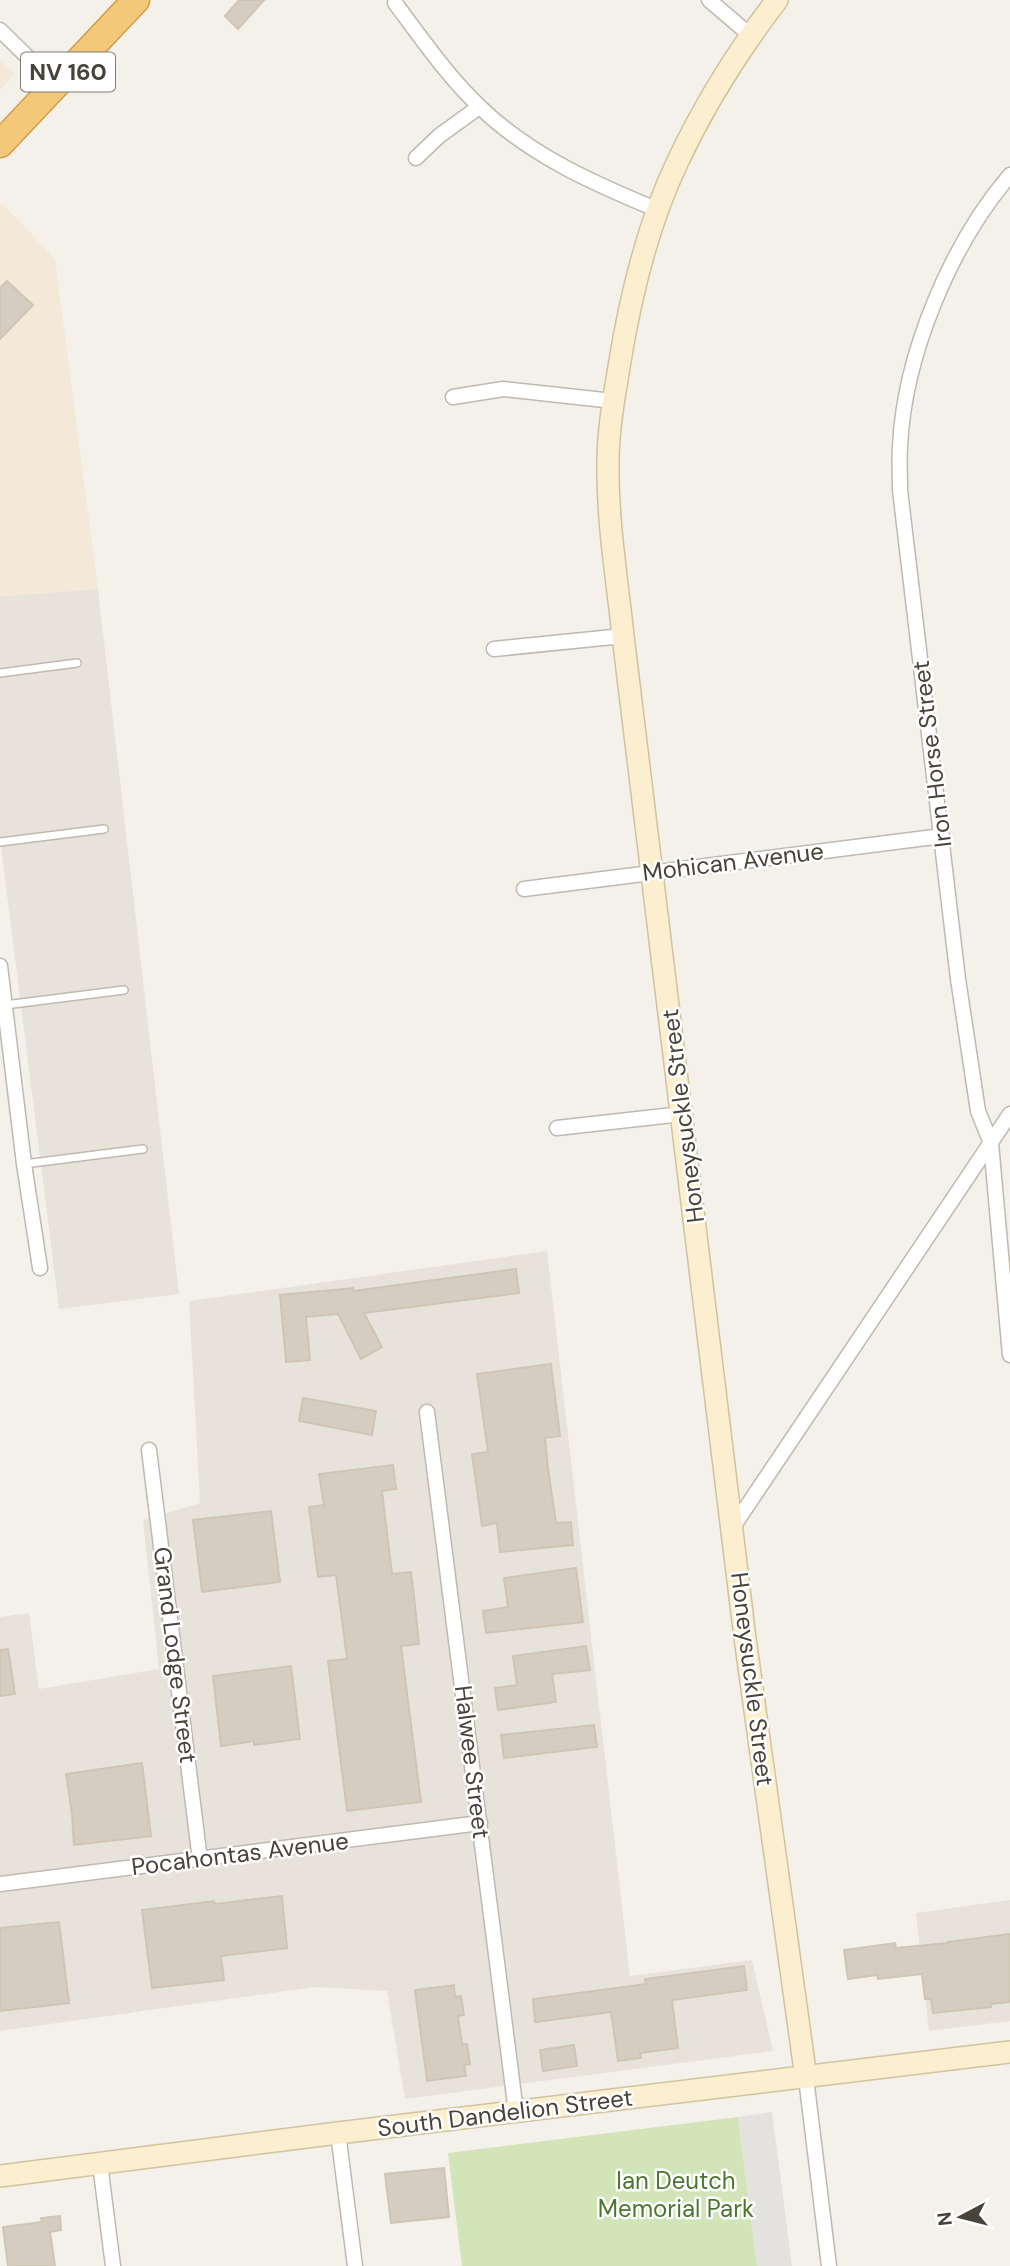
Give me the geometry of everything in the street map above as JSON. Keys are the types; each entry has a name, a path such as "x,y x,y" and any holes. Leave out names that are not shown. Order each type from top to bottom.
{"highway":[{"name":"NV 160","path":"0,144 136,0"}],"street":[{"path":"709,0 750,35"},
{"name":"Honeysuckle Street","path":"777,0 725,73 677,163 658,210 627,315 613,401 608,460 609,506 745,1638 806,2078 829,2266"},
{"path":"396,3 426,45 479,107 502,127 552,162 658,210"},
{"path":"0,30 56,85"},
{"path":"416,158 439,136 479,107"},
{"name":"Iron Horse Street","path":"1010,175 994,194 957,254 928,318 908,387 900,445 900,490 958,979 978,1111 990,1143 1010,1355"},
{"path":"453,397 503,389 613,401"},
{"path":"494,649 623,636"},
{"name":"Mohican Avenue","path":"524,889 942,836"},
{"path":"0,966 24,1164 40,1268"},
{"path":"557,1128 682,1114"},
{"path":"733,1527 1010,1114"},
{"name":"Halwee Street","path":"427,1412 516,2112"},
{"name":"Grand Lodge Street","path":"149,1450 201,1860"},
{"name":"Pocahontas Avenue","path":"0,1884 480,1823"},
{"name":"South Dandelion Street","path":"0,2176 1010,2052"},
{"path":"338,2133 355,2266"},
{"path":"100,2164 113,2266"}],"lane":[{"path":"0,673 76,663"},
{"path":"0,842 104,829"},
{"path":"5,1005 124,990"},
{"path":"24,1164 143,1149"}],"shaded area":[{"path":"0,60 15,74 0,90"},
{"path":"2,203 55,259 98,589 0,596"},
{"path":"98,589 179,1294 59,1309 0,839 0,596"},
{"path":"547,1251 630,1976 752,1960 773,2051 405,2099 387,1991 315,1987 0,2031 0,1617 29,1613 39,1689 159,1669 143,1520 200,1503 189,1301"},
{"path":"1010,1900 1010,2021 929,2031 916,1913"},
{"path":"772,2112 792,2266 757,2266 738,2117"}],"green space":[{"name":"Ian Deutch Memorial Park","path":"738,2117 757,2266 462,2266 448,2153"}],"building":[{"path":"239,0 264,0 238,29 225,16"},
{"path":"7,281 33,305 0,339 0,288"},
{"path":"516,1269 519,1293 364,1313 382,1347 361,1359 338,1314 306,1317 310,1360 286,1362 280,1295 353,1288 353,1291"},
{"path":"551,1364 560,1436 545,1438 548,1468 556,1523 571,1522 573,1545 500,1552 497,1523 482,1526 472,1454 488,1452 477,1374"},
{"path":"303,1398 376,1411 372,1435 299,1421"},
{"path":"393,1465 396,1489 382,1491 392,1574 411,1572 419,1644 401,1646 421,1802 347,1811 328,1661 347,1659 336,1575 318,1577 309,1507 324,1505 319,1474"},
{"path":"271,1511 280,1582 202,1592 193,1520"},
{"path":"576,1568 583,1622 486,1633 483,1611 508,1607 504,1578"},
{"path":"586,1646 590,1670 552,1674 556,1702 498,1710 495,1688 517,1685 513,1656"},
{"path":"8,1649 15,1694 0,1696 0,1650"},
{"path":"291,1666 300,1739 221,1746 213,1676"},
{"path":"594,1725 597,1747 504,1758 501,1735"},
{"path":"142,1763 151,1836 74,1845 66,1774"},
{"path":"282,1896 287,1948 221,1956 224,1980 152,1988 142,1910"},
{"path":"59,1922 69,2003 0,2011 0,1928"},
{"path":"1010,1934 1010,2002 991,2004 991,2007 933,2013 931,1999 925,1999 922,1974 848,1979 844,1950 895,1943 896,1948 948,1943"},
{"path":"744,1966 747,1990 672,2000 678,2048 640,2053 641,2058 618,2061 611,2012 535,2022 533,1999 646,1984 645,1979"},
{"path":"454,1985 455,1997 461,1996 464,2015 458,2016 462,2044 467,2044 470,2064 464,2065 466,2076 427,2081 415,1990"},
{"path":"574,2045 577,2066 543,2071 540,2050"},
{"path":"444,2168 449,2217 391,2223 385,2174"},
{"path":"60,2216 61,2230 50,2232 55,2266 8,2266 3,2227 42,2222 41,2218"}]}
